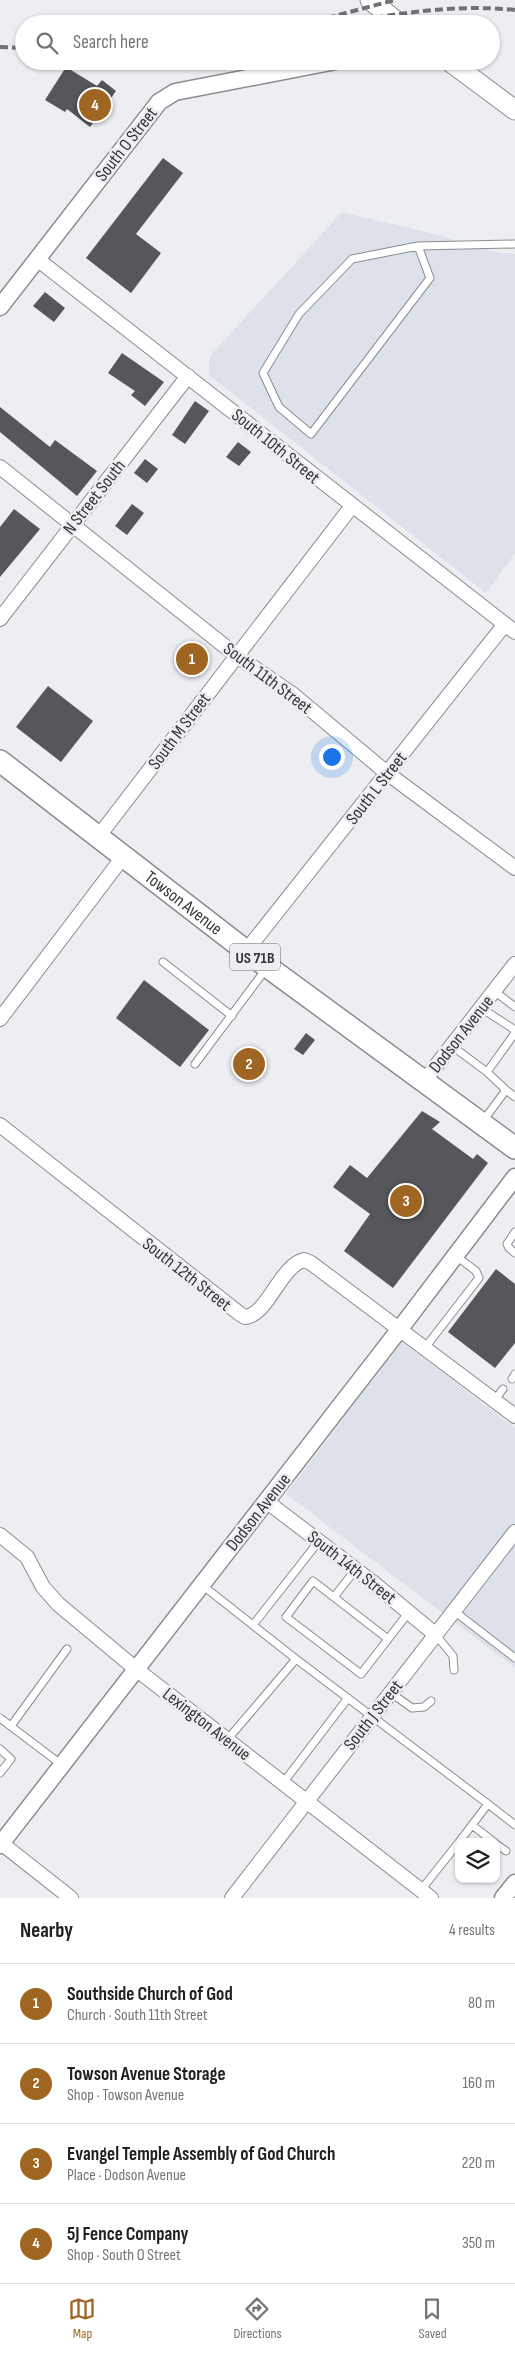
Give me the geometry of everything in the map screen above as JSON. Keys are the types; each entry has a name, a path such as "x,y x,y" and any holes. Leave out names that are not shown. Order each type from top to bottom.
{"main road":[{"path":"370,0 389,15"},
{"path":"461,70 515,110"},
{"name":"Towson Avenue","path":"0,761 246,950 515,1148"}],"street":[{"name":"South O Street","path":"0,307 152,108 167,96 176,92 290,70"},
{"name":"South 10th Street","path":"37,259 510,628"},
{"name":"N Street South","path":"0,619 188,376"},
{"name":"South 11th Street","path":"0,467 74,524 237,656 291,693 388,773 515,868"},
{"name":"South M Street","path":"98,838 352,506"},
{"name":"South L Street","path":"246,950 388,773 510,628"},
{"path":"0,1019 123,857"},
{"name":"Dodson Avenue","path":"425,1080 515,964"},
{"name":"South 12th Street","path":"0,1125 245,1317 255,1313 294,1265 304,1260 311,1263 515,1416"},
{"name":"Dodson Avenue","path":"1,1844 399,1330 515,1177"},
{"name":"South 14th Street","path":"266,1501 436,1634"},
{"name":"South J Street","path":"232,1898 515,1532"},
{"name":"Lexington Avenue","path":"0,1535 28,1557 50,1597 136,1669 426,1894"},
{"path":"1,1844 71,1898"},
{"path":"504,1898 515,1883"}],"lane":[{"path":"418,246 430,278 311,434 279,407 263,373 299,314 352,259 418,246 515,244"},
{"path":"163,962 232,1016"},
{"path":"195,1064 268,966"},
{"path":"494,991 515,1007"},
{"path":"481,1008 515,1032 487,1072"},
{"path":"452,1046 487,1072 515,1097"},
{"path":"482,1123 506,1090"},
{"path":"515,1232 507,1244 515,1253"},
{"path":"424,1349 479,1278 476,1271 456,1256"},
{"path":"494,1401 503,1389"},
{"path":"253,1625 319,1541"},
{"path":"334,1597 356,1570"},
{"path":"388,1639 313,1581 286,1617 361,1674 388,1639 408,1612"},
{"path":"202,1584 296,1659 514,1823"},
{"path":"454,1611 515,1658"},
{"path":"436,1634 453,1656 454,1670"},
{"path":"11,1726 67,1649"},
{"path":"228,1740 296,1659"},
{"path":"391,1693 412,1708 424,1707 431,1701"},
{"path":"283,1783 348,1698"},
{"path":"0,1718 62,1765"},
{"path":"0,1749 11,1759 0,1773"},
{"path":"462,1838 488,1804"},
{"path":"472,1825 489,1838"},
{"path":"500,1847 506,1851"},
{"path":"426,1894 455,1848"}],"shaded area":[{"path":"342,212 434,234 500,253 515,254 515,553 486,593 209,375 209,357"},
{"path":"402,1342 515,1428 515,1668 286,1494"}],"building":[{"path":"64,70 71,70 97,86 102,80 116,91 90,127 67,109 65,112 45,100"},
{"path":"163,158 183,173 136,234 161,253 131,293 86,258"},
{"path":"45,292 65,308 54,322 33,306"},
{"path":"122,353 164,382 145,406 131,395 135,391 108,373"},
{"path":"195,401 209,411 185,444 172,435"},
{"path":"0,407 50,447 55,440 97,471 77,496 0,432"},
{"path":"238,442 251,452 239,466 226,457"},
{"path":"145,459 158,469 147,483 134,473"},
{"path":"132,504 144,513 127,535 115,526"},
{"path":"14,509 40,529 0,577 0,527"},
{"path":"48,686 93,721 61,762 16,727"},
{"path":"144,980 209,1030 180,1067 116,1018"},
{"path":"306,1033 315,1040 303,1055 294,1049"},
{"path":"422,1111 440,1122 432,1129 473,1159 477,1154 488,1163 393,1288 344,1251 370,1214 333,1187 350,1165 367,1178"},
{"path":"496,1269 515,1284 515,1343 495,1368 448,1332"}],"railway":[{"path":"338,15 395,0"},
{"path":"393,15 471,8 515,10"},
{"path":"0,47 15,48"}],"place":[{"name":"5J Fence Company","path":"95,105"},
{"name":"Southside Church of God","path":"192,659"},
{"name":"Towson Avenue Storage","path":"249,1064"},
{"name":"Evangel Temple Assembly of God Church","path":"406,1201"}]}
